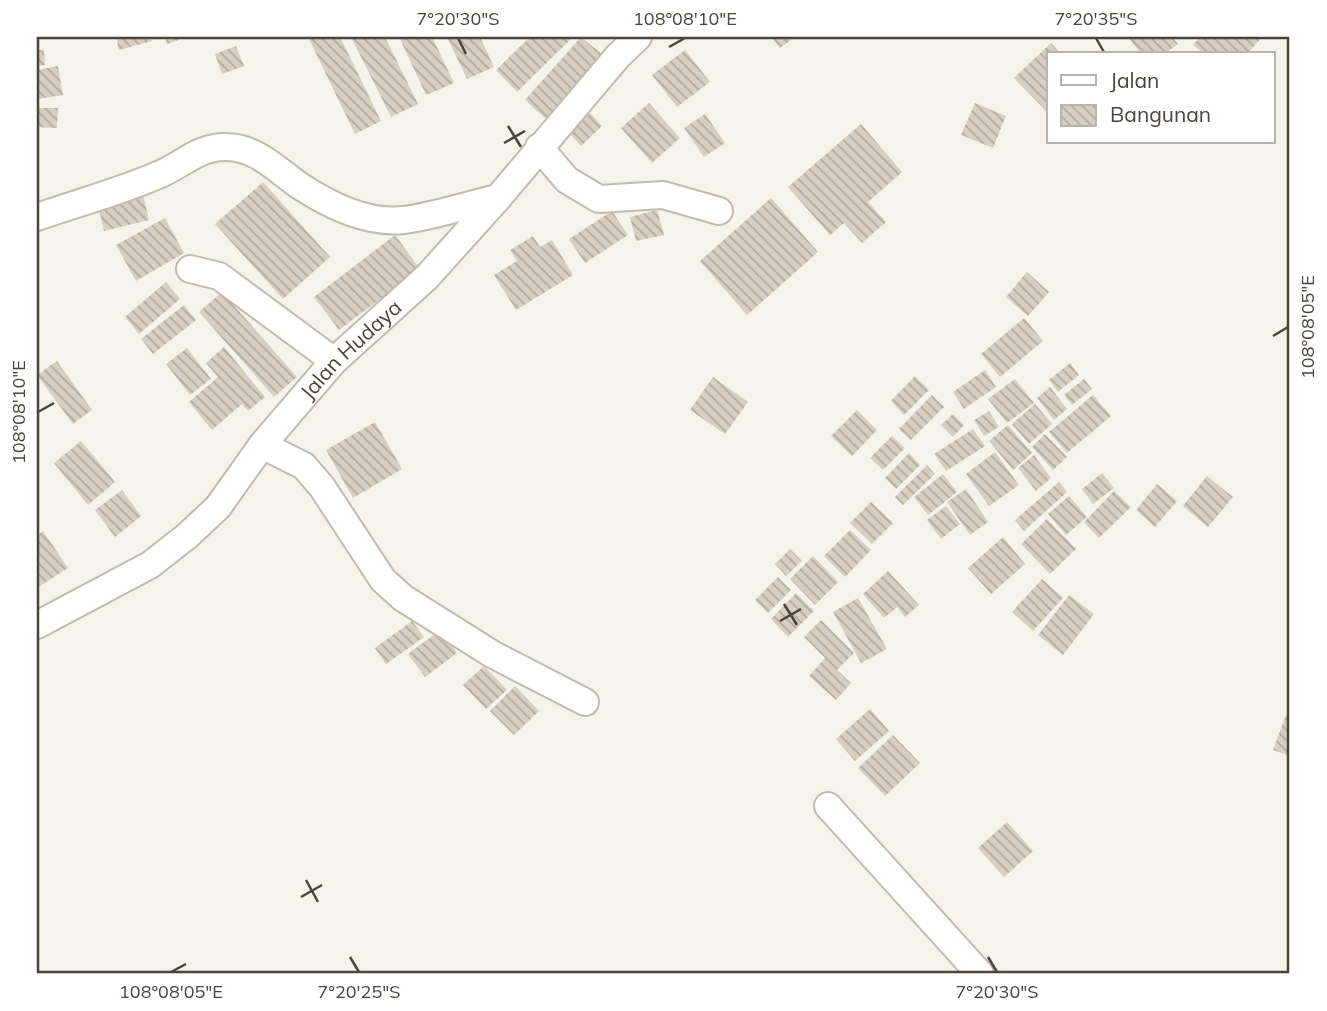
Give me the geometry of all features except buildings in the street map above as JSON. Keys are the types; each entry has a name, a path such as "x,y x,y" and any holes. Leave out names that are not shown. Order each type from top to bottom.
{"street":[{"name":"Jalan Hudaya","path":"37,625 150,565 218,507 262,445 334,361 427,277 498,198 625,40"},
{"path":"37,217 159,175 191,155 222,146 239,148 271,162 300,186 341,209 378,218 403,220 498,198"},
{"path":"539,147 567,180 599,199 663,195 719,211"},
{"path":"190,269 219,276 334,361"},
{"path":"262,445 304,466 383,580 403,598 492,654 585,702"},
{"path":"828,806 980,974"}]}
